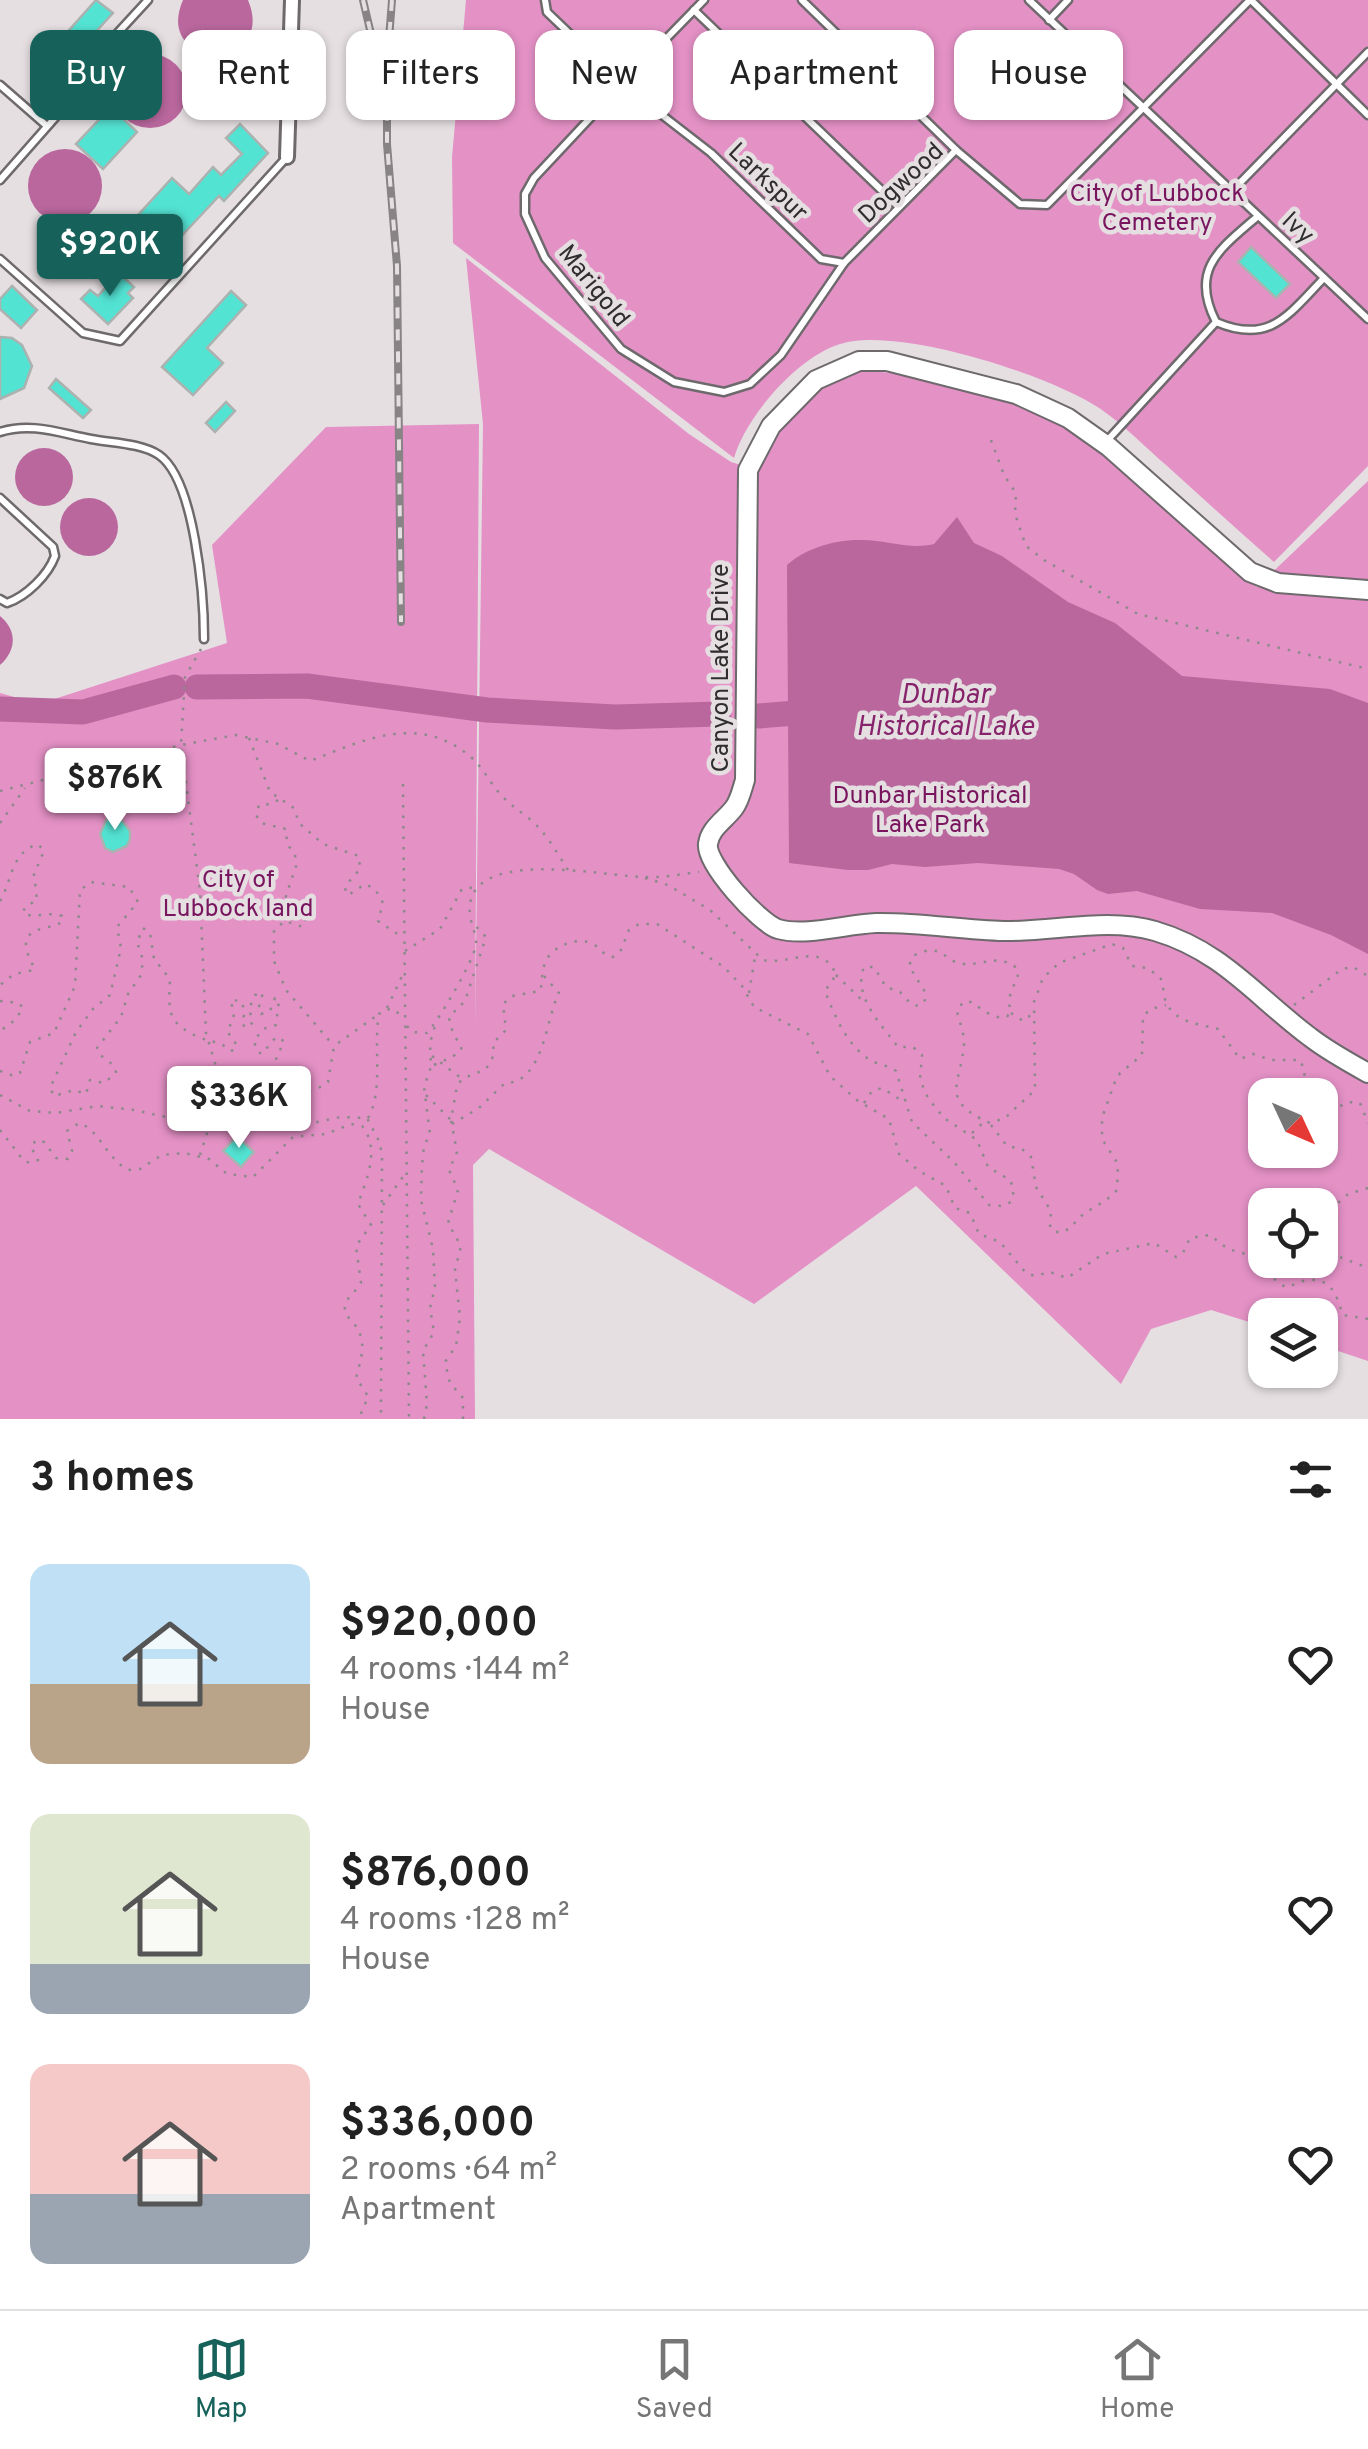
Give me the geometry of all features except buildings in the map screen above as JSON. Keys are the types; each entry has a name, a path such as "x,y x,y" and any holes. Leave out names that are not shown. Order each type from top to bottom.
{"street":[{"path":"286,157 292,0"},
{"name":"Canyon Lake Drive","path":"720,874 708,850 708,840 737,804 745,780 746,482 761,440 795,399 836,368 860,361 887,361 1016,394 1068,418 1105,444 1250,572 1278,583 1368,590"},
{"path":"720,874 762,920 778,929 890,924 1007,931 1083,926 1153,930 1198,946 1224,963 1310,1037 1368,1072"}],"lane":[{"path":"0,180 60,112 78,76 148,0"},
{"name":"Larkspur","path":"546,0 547,12 566,30"},
{"path":"673,32 704,0"},
{"path":"802,0 956,150"},
{"name":"Ivy","path":"1028,0 1368,320"},
{"path":"1050,20 1068,0"},
{"path":"1250,0 1368,115"},
{"name":"Dogwood","path":"844,263 956,150 1020,204 1047,205 1250,0"},
{"path":"694,10 899,207"},
{"path":"1232,192 1368,52"},
{"path":"0,85 47,126"},
{"name":"Marigold","path":"588,120 534,178 525,194 524,214 546,258 621,349 674,382 724,392 750,384 781,354 844,263"},
{"name":"Larkspur","path":"668,120 711,153 821,259 844,263"},
{"path":"0,259 83,333 120,341 286,157"},
{"path":"1258,216 1216,257 1204,283 1206,303 1216,322 1237,330 1257,332 1267,328 1286,316 1324,278"},
{"path":"1105,444 1127,415 1216,322"},
{"path":"0,432 20,426 122,444 160,455 176,477 193,521 204,639"},
{"path":"0,498 53,547 55,556 31,588 7,603 0,599"}],"path":[{"path":"992,440 1004,476 1016,493 1016,514 1026,546 1044,560 1138,614 1368,670"},
{"path":"204,639 186,677 181,745 200,891 208,1040 231,1118"},
{"path":"0,791 181,745 236,736 278,744 310,762 350,743 387,734 424,735 469,755 512,807 544,834 568,870"},
{"path":"249,738 270,792 294,808 299,823 323,844 358,856 360,869 345,892 350,894 365,884 375,889 383,904 378,921 404,938"},
{"path":"0,823 26,784"},
{"path":"403,784 410,1419"},
{"path":"278,800 259,805 256,815 261,823 286,828 286,844 295,854 296,866 285,899 289,903 301,902 308,912 302,926 285,922 274,930 274,961 292,998 334,1046"},
{"path":"0,901 5,895 5,881 21,854 38,844 44,851 34,874 37,900 25,907 23,913 60,914 62,922 30,934 26,950 34,970 14,974 0,986"},
{"path":"404,952 440,929 462,889 476,887 506,872 568,870 645,878 668,885 710,910 769,963 794,957 820,957 832,964 859,1001 866,1002"},
{"path":"645,878 720,874"},
{"path":"0,1071 20,1074 30,1042 54,1033 72,996 78,949 78,895 91,882 130,887 138,902 117,927 121,948 110,995 76,1032 50,1088 56,1096 74,1090 86,1094 90,1080 104,1082 116,1073 97,1048 121,1017 128,994 141,975 143,960 137,942 142,928 150,932 154,959 170,979 166,999 172,1018 208,1040 222,1042 230,1051 236,1048 227,1031 234,1018 230,1004 233,999 239,999 243,1005 245,1028 253,1022 250,1009 254,994 263,993 258,1010 261,1014 270,1011 275,998 279,1000 276,1024 259,1032 254,1040 255,1048 264,1053 276,1037 282,1038 284,1045 268,1071 266,1085 280,1093 296,1094 328,1082 334,1046 386,1009 404,972"},
{"path":"424,1419 427,1404 423,1351 434,1332 430,1308 435,1287 432,1249 421,1200 422,1153 430,1130 425,1094 435,1024 476,944 470,904 476,887"},
{"path":"430,1067 460,1053 461,1045 449,1017 464,1001 485,945 485,934 471,921"},
{"path":"463,1419 464,1398 450,1383 445,1362 456,1346 461,1312 455,1270 461,1246 448,1223 458,1190 449,1174 457,1152 452,1122 457,1086 462,1079 477,1076 490,1064 494,1042 506,1030 503,1004 519,994 540,991 544,962 563,945 586,942 614,957 629,930 648,922 670,931 724,968 762,1014 808,1034 830,1076 889,1119 903,1159 946,1186 955,1208 970,1213 979,1234 1000,1242 1026,1273 1035,1276 1050,1272 1066,1278 1103,1254 1154,1242 1176,1257 1190,1238 1210,1235 1228,1249 1249,1255 1259,1268 1285,1287 1310,1280 1330,1286 1338,1294 1344,1315 1368,1319"},
{"path":"971,1134 986,1122 1001,1121 1035,1090 1033,1012 1036,994 1051,968 1112,944 1122,948 1132,966 1153,971 1160,977 1168,1005 1186,1021 1218,1029 1240,1059 1253,1054 1271,1060 1300,1060 1304,1078"},
{"path":"748,994 756,963 751,950"},
{"path":"836,974 825,991 834,1006 836,1020 865,1057 896,1071 916,1127 954,1162 988,1205 1007,1205 1014,1197 1012,1184 1006,1174 988,1167 979,1142 971,1134 940,1114 920,1080 922,1056 913,1047 898,1047 866,1002 860,975 870,965 886,987 904,994 912,1004 922,1005 925,992 909,963 916,954 935,951 962,964 994,959 1014,965 1019,973 1010,997 1011,1012 1023,1021 1033,1012"},
{"path":"1283,1013 1342,968 1353,967 1368,976"},
{"path":"452,1122 532,1068 552,1022 552,1007 559,993 543,974"},
{"path":"0,1001 23,1006 20,1016 0,1032"},
{"path":"1011,1012 1002,1018 971,1002 957,1008 964,1042 956,1088 964,1106 1008,1146 1022,1148 1031,1157 1036,1187 1051,1211 1050,1228 1059,1232 1073,1228 1082,1215 1092,1212 1117,1190 1118,1164 1102,1139 1102,1118 1117,1076 1142,1055 1143,1016 1151,1009 1168,1005"},
{"path":"386,1009 396,1010 412,1032 423,1035 430,1044"},
{"path":"0,1130 24,1160 33,1164 38,1155 31,1145 36,1140 44,1142 56,1158 68,1159 72,1151 67,1132 79,1122 90,1126 100,1144 128,1170 140,1169 162,1155 200,1156 227,1174 253,1177 293,1137 326,1134 366,1119 375,1106 378,1014"},
{"path":"423,1035 435,1024"},
{"path":"432,1056 462,1079"},
{"path":"864,1104 872,1090 882,1088 906,1104"},
{"path":"267,1129 278,1122 296,1094"},
{"path":"425,1094 452,1122"},
{"path":"0,1095 30,1111 56,1113 98,1106 210,1123 231,1118 267,1129 288,1130 327,1119 366,1119"},
{"path":"1338,1108 1354,1101 1361,1105 1368,1124"},
{"path":"360,1419 369,1399 367,1389 356,1378 362,1361 362,1336 358,1324 345,1314 344,1306 361,1282 356,1246 371,1225 358,1204 370,1171 366,1119"},
{"path":"366,1119 380,1143 382,1158 380,1419"},
{"path":"200,1156 210,1123"},
{"path":"352,1124 362,1126 369,1135"},
{"path":"381,1208 407,1170"},
{"path":"1368,1188 1352,1193 1338,1204 1338,1228 1332,1246 1336,1256 1368,1268"}],"green space":[{"name":"City of Lubbock Cemetery","path":"466,0 1368,0 1368,466 1274,562 1119,423 1079,397 974,357 898,342 866,340 824,351 791,375 750,424 734,458 453,243 455,120 515,120 515,30 463,30"},
{"name":"Dunbar Historical Lake Park","path":"466,258 689,434 731,462 758,470 773,440 794,412 835,380 864,371 934,382 1021,406 1075,432 1142,486 1236,574 1257,587 1368,481 1368,1361 1338,1351 1338,1298 1248,1298 1248,1322 1211,1310 1151,1329 1121,1384 916,1186 754,1304 489,1149 473,1165 475,1419 0,1419 0,693 39,704 227,643 212,545 326,427 479,424 475,1030 483,424"}],"water":[{"path":"183,0 248,0 253,24 250,30 182,30 182,34 178,23"},
{"path":"162,57 182,74 182,108 176,117 150,128 128,120 162,120"},
{"path":"65,149 91,160 102,186 91,212 65,223 39,212 28,186 39,160"},
{"path":"44,448 65,456 73,477 65,498 44,506 23,498 15,477 23,456"},
{"path":"89,498 110,506 118,527 110,548 89,556 68,548 60,527 68,506"},
{"name":"Dunbar Historical Lake","path":"957,517 974,543 1002,556 1068,602 1115,623 1182,676 1330,689 1368,703 1368,954 1272,913 1200,909 1137,891 1108,894 1059,869 978,863 925,867 892,864 848,870 789,863 787,565 812,549 842,541 934,544"},
{"path":"0,616 10,627 13,640 10,653 0,665"}],"waterway":[{"path":"197,687 307,686 487,710 615,717 719,714"},
{"path":"0,709 83,712 174,687"},
{"path":"759,716 819,711"}],"railway":[{"path":"363,0 370,30"},
{"path":"392,0 387,144 397,266 401,622"}],"park label":[{"name":"City of Lubbock land","path":"238,892"}]}
